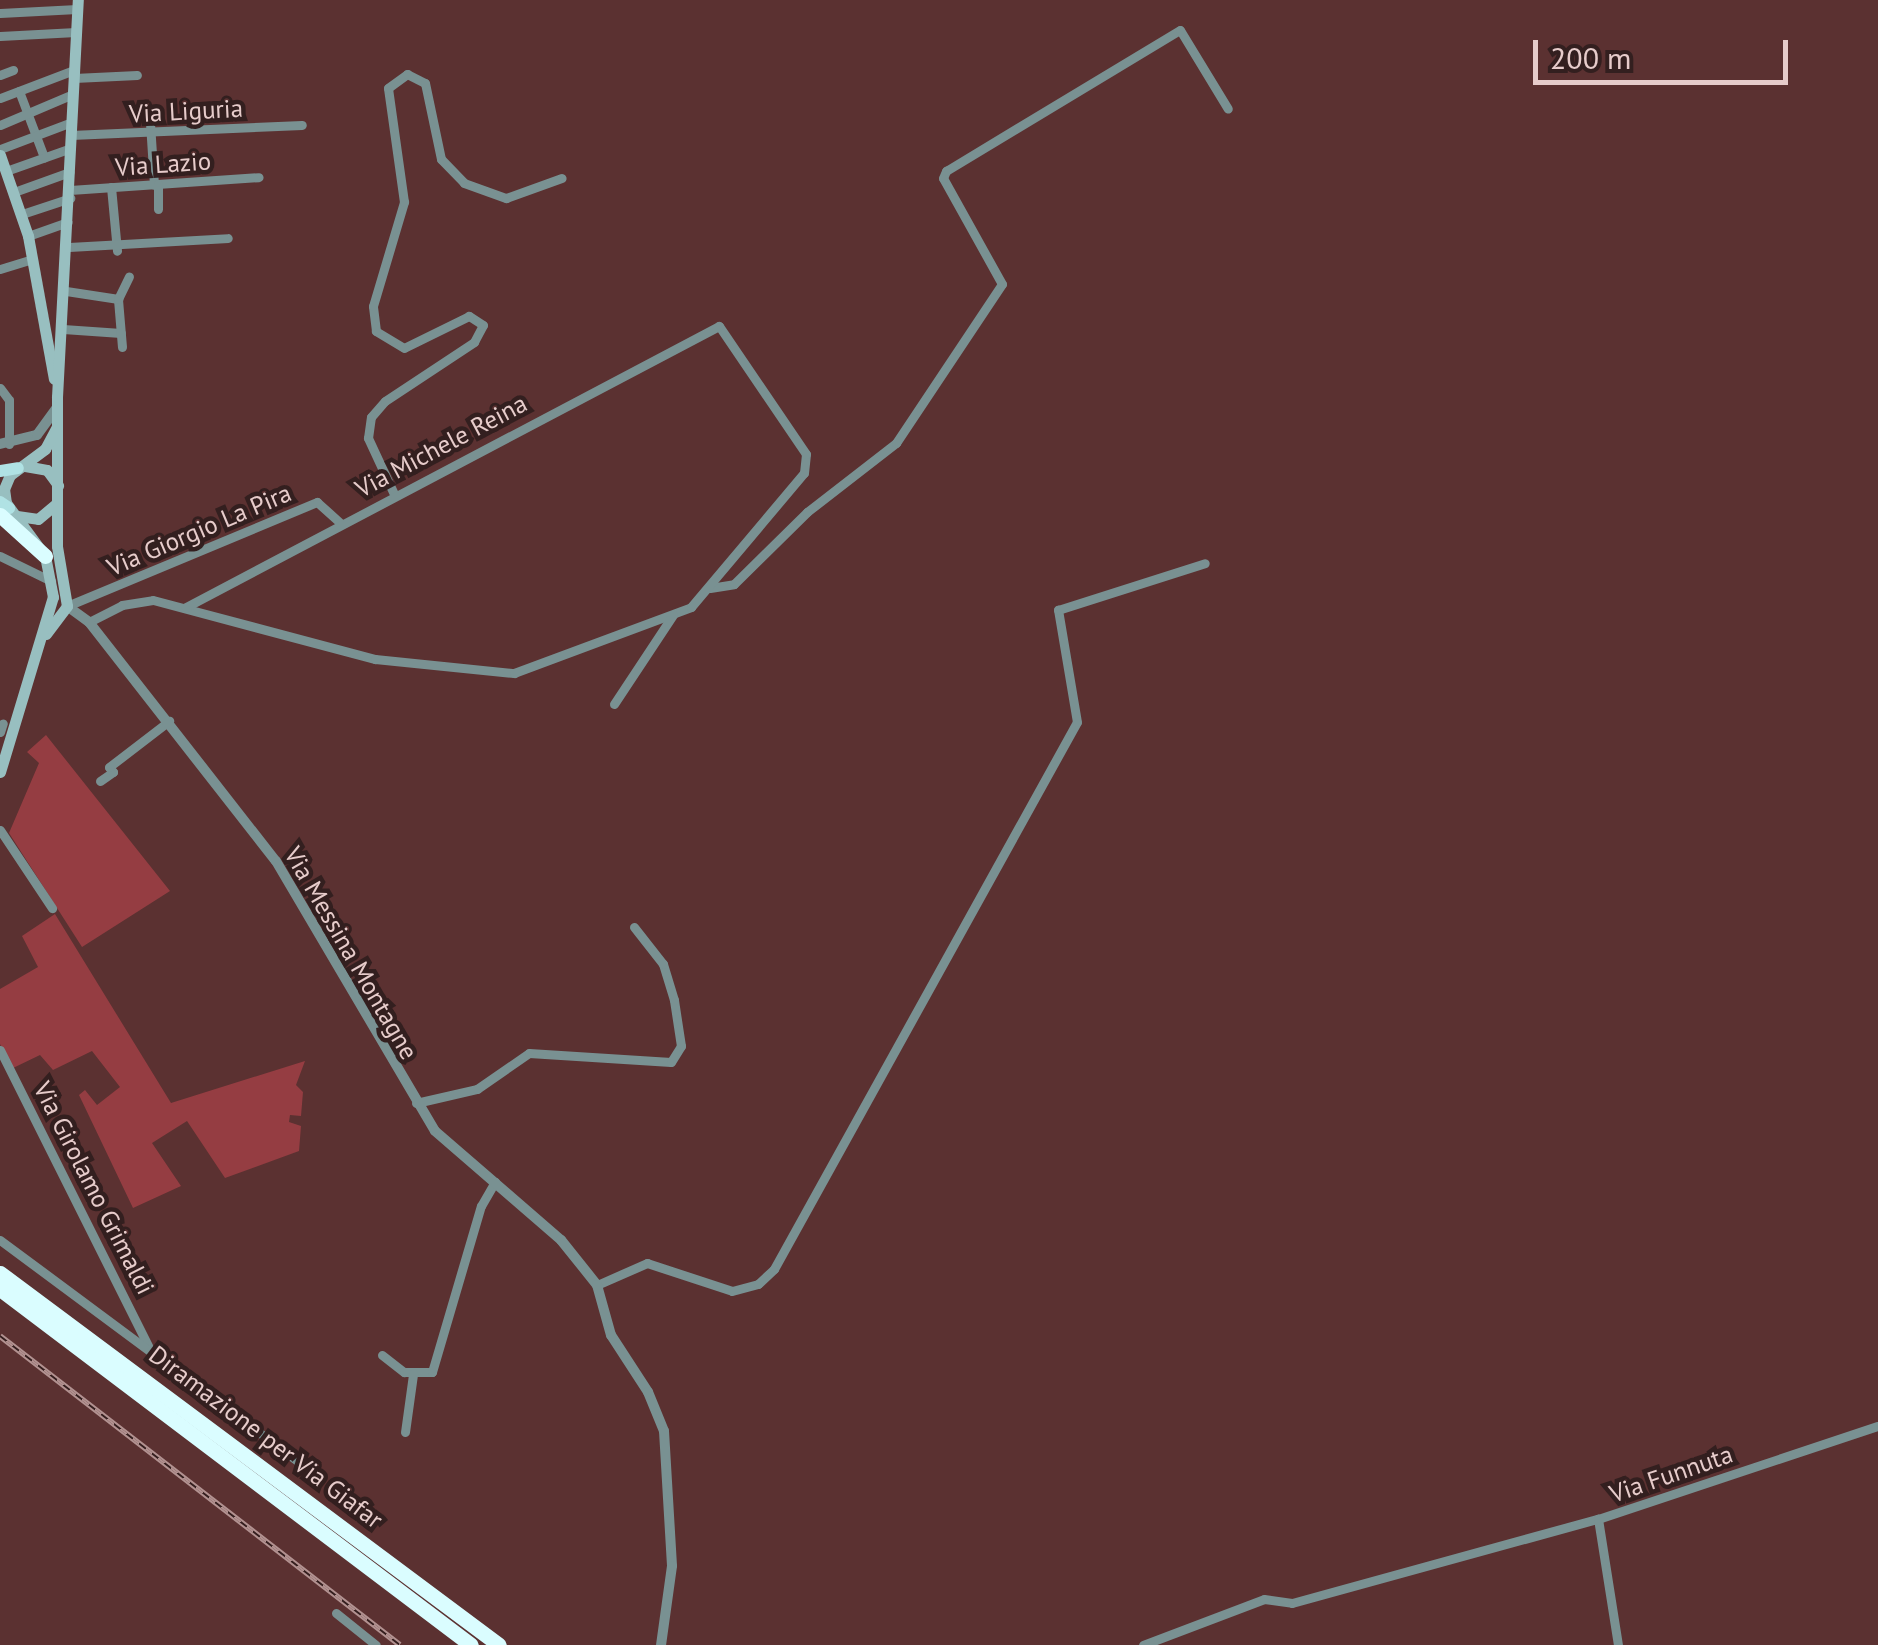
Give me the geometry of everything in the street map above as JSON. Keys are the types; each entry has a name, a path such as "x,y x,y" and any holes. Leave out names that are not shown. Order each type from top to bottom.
{"highway":[{"path":"6,510 45,556"},
{"name":"Diramazione per Via Giafar","path":"0,1272 356,1546 471,1645"},
{"name":"Diramazione per Via Giafar","path":"0,1289 499,1645"}],"main road":[{"path":"56,342 63,328 66,292 77,5"},
{"path":"2,161 22,214 43,312 56,342 58,497 67,606 46,634"},
{"path":"43,312 64,311"},
{"path":"58,424 49,443 5,484 6,510 38,519 58,497"},
{"path":"0,472 20,467 47,470 58,497"},
{"path":"0,772 46,634 54,597 45,556"},
{"path":"54,597 67,606"}],"street":[{"path":"76,32 4,36 2,13 77,5"},
{"path":"90,622 140,599 186,607 375,659 514,672 674,614 710,588 734,584 807,512 896,442 1002,284 943,178 946,171 1180,30 1228,109"},
{"path":"0,75 13,70"},
{"path":"0,98 74,74 136,75"},
{"path":"394,494 368,438 371,417 385,400 474,342 484,325 470,316 404,348 376,331 373,306 404,202 388,88 407,74 426,84 441,159 464,183 506,198 562,178"},
{"path":"19,91 44,157"},
{"path":"0,125 74,94"},
{"name":"Via Liguria","path":"71,135 151,128 302,125"},
{"path":"151,128 158,209"},
{"path":"2,161 36,135 71,135"},
{"path":"2,161 44,157 71,135"},
{"path":"14,192 70,172"},
{"name":"Via Lazio","path":"22,214 70,194 111,187 259,177"},
{"path":"111,187 116,248"},
{"path":"28,236 69,222"},
{"path":"68,247 116,248 228,238"},
{"path":"0,269 32,259"},
{"path":"122,347 118,299 129,276"},
{"path":"66,292 118,299"},
{"name":"Via Michele Reina","path":"186,607 719,326 806,454 804,473 710,588"},
{"path":"63,328 121,333"},
{"path":"0,388 9,400 5,444 37,435 57,402"},
{"path":"37,435 49,443"},
{"name":"Via Giorgio La Pira","path":"67,606 317,502 340,523"},
{"path":"0,556 51,581"},
{"path":"661,1645 672,1566 664,1432 648,1392 611,1335 597,1285 647,1263 732,1291 758,1284 774,1269 1078,722 1058,610 1205,563"},
{"path":"123,582 140,599"},
{"name":"Via Messina Montagne","path":"67,606 90,622 276,861 435,1131 561,1240 597,1285"},
{"path":"614,704 674,614"},
{"path":"1,727 19,719"},
{"path":"100,781 112,772 109,767 169,721"},
{"path":"0,830 52,908"},
{"path":"416,1103 477,1090 529,1053 672,1062 681,1046 680,1026 668,982 648,938 634,926"},
{"name":"Via Girolamo Grimaldi","path":"1,1054 148,1346"},
{"path":"382,1355 413,1374 432,1372 438,1363 481,1206 495,1182"},
{"path":"0,1240 148,1346 299,1462"},
{"path":"406,1432 413,1374"},
{"name":"Via Funnuta","path":"1618,1645 1598,1520 1878,1426"},
{"path":"1143,1645 1264,1599 1292,1604 1598,1520"},
{"path":"336,1612 376,1645"}],"shaded area":[{"path":"46,735 170,891 82,947 9,833 39,763 27,752"},
{"path":"55,914 171,1103 305,1061 296,1085 303,1092 301,1116 290,1115 289,1122 301,1126 299,1151 225,1178 187,1121 152,1143 181,1186 133,1208 79,1095 85,1090 97,1105 120,1087 92,1051 53,1070 40,1055 11,1069 0,1044 0,989 38,967 22,936"}],"railway":[{"path":"0,1336 400,1645"}]}
